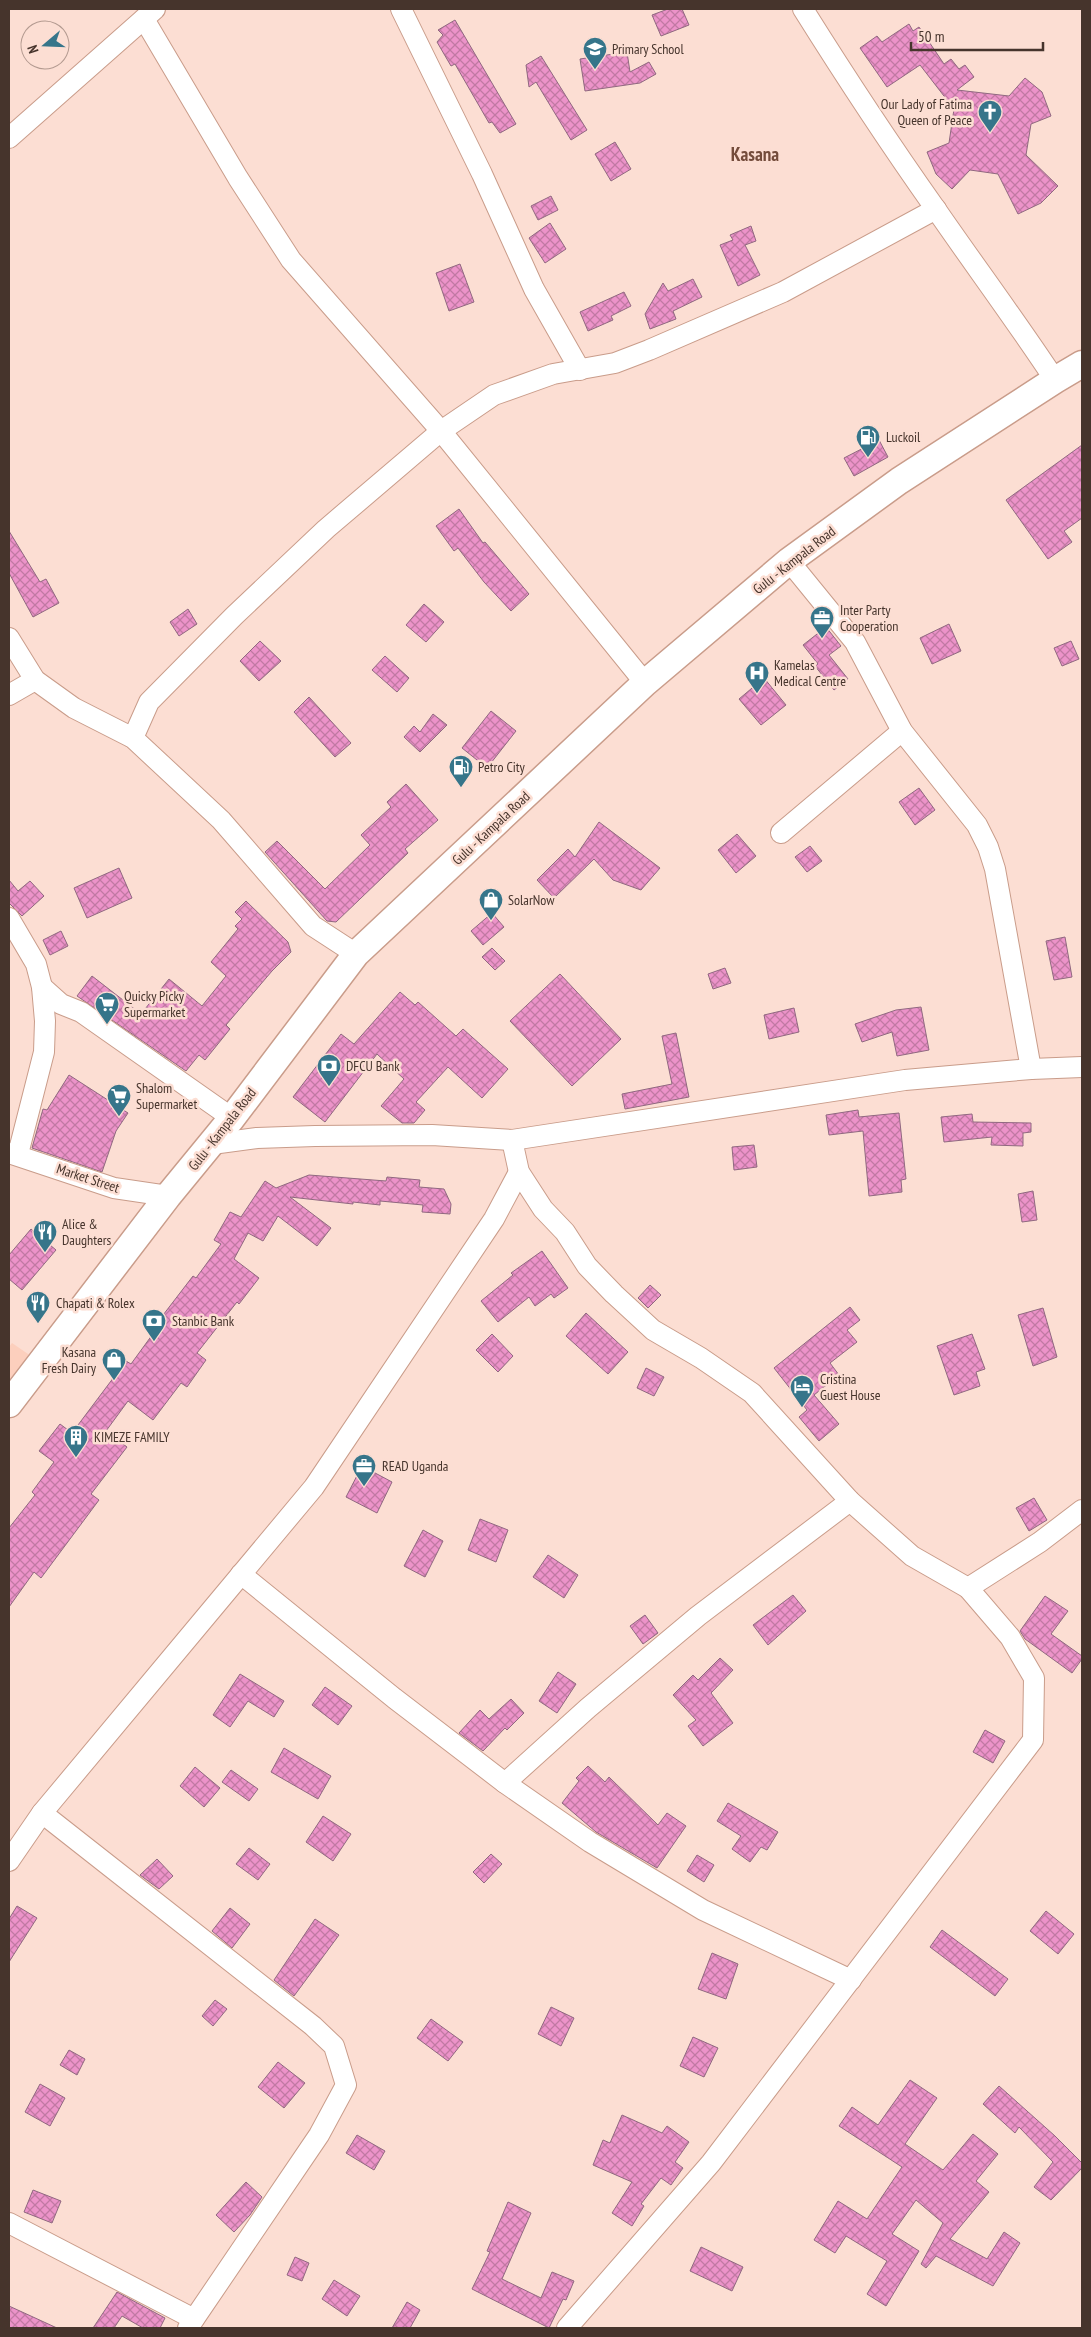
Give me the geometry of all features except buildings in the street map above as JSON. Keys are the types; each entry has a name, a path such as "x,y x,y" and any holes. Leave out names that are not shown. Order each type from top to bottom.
{"main road":[{"name":"Gulu - Kampala Road","path":"9,1404 168,1196 212,1144 356,954 645,683 789,561 899,481 1082,364"}],"street":[{"path":"401,9 482,174 534,289 580,370"},
{"path":"803,9 850,84 936,209 1006,306 1055,380"},
{"path":"9,138 150,14 238,178 291,260 442,431 645,683"},
{"path":"133,738 148,702 326,529 442,431 494,396 554,374 615,363 649,350 783,292 936,209"},
{"path":"789,561 856,642 902,731 977,825 988,847 995,869 1031,1069"},
{"path":"9,638 36,680 74,708 133,738 221,820 313,926 356,954"},
{"path":"9,695 36,680"},
{"path":"781,833 902,731"},
{"path":"9,918 36,964 42,987 45,1021 44,1052 13,1154"},
{"path":"42,987 60,1004 81,1012 232,1118"},
{"path":"212,1144 258,1138 315,1136 432,1135 512,1140 906,1080 1031,1069 1082,1067"},
{"path":"512,1140 519,1172 543,1209 564,1232 587,1266 614,1294 653,1330 701,1358 752,1393 850,1501 912,1556 968,1588 1010,1637 1034,1678 1033,1740 711,2163 567,2328"},
{"name":"Market Street","path":"13,1154 114,1188 168,1196"},
{"path":"9,1860 42,1813 314,1487 494,1219 519,1172"},
{"path":"505,1783 588,1708 698,1616 850,1501"},
{"path":"968,1588 1040,1542 1082,1510"},
{"path":"241,1574 394,1698 505,1783 590,1842 703,1910 851,1980"},
{"path":"9,2223 191,2323 319,2135 346,2085 342,2066 334,2046 314,2026 42,1813"}],"shaded area":[{"path":"12,1343 31,1356 9,1383 9,1347"}],"place":[{"name":"Primary School","path":"595,70"},
{"name":"Our Lady of Fatima Queen of Peace","path":"990,133"},
{"name":"Luckoil","path":"868,458"},
{"name":"Inter Party Cooperation","path":"822,639"},
{"name":"Kamelas Medical Centre","path":"757,694"},
{"name":"Petro City","path":"461,788"},
{"name":"SolarNow","path":"491,921"},
{"name":"Quicky Picky Supermarket","path":"107,1025"},
{"name":"DFCU Bank","path":"329,1087"},
{"name":"Shalom Supermarket","path":"119,1117"},
{"name":"Alice & Daughters","path":"45,1253"},
{"name":"Chapati & Rolex","path":"38,1324"},
{"name":"Stanbic Bank","path":"154,1342"},
{"name":"Kasana Fresh Dairy","path":"114,1381"},
{"name":"Cristina Guest House","path":"802,1408"},
{"name":"KIMEZE FAMILY","path":"76,1458"},
{"name":"READ Uganda","path":"364,1487"}],"district":[{"name":"Kasana","path":"755,154"}]}
